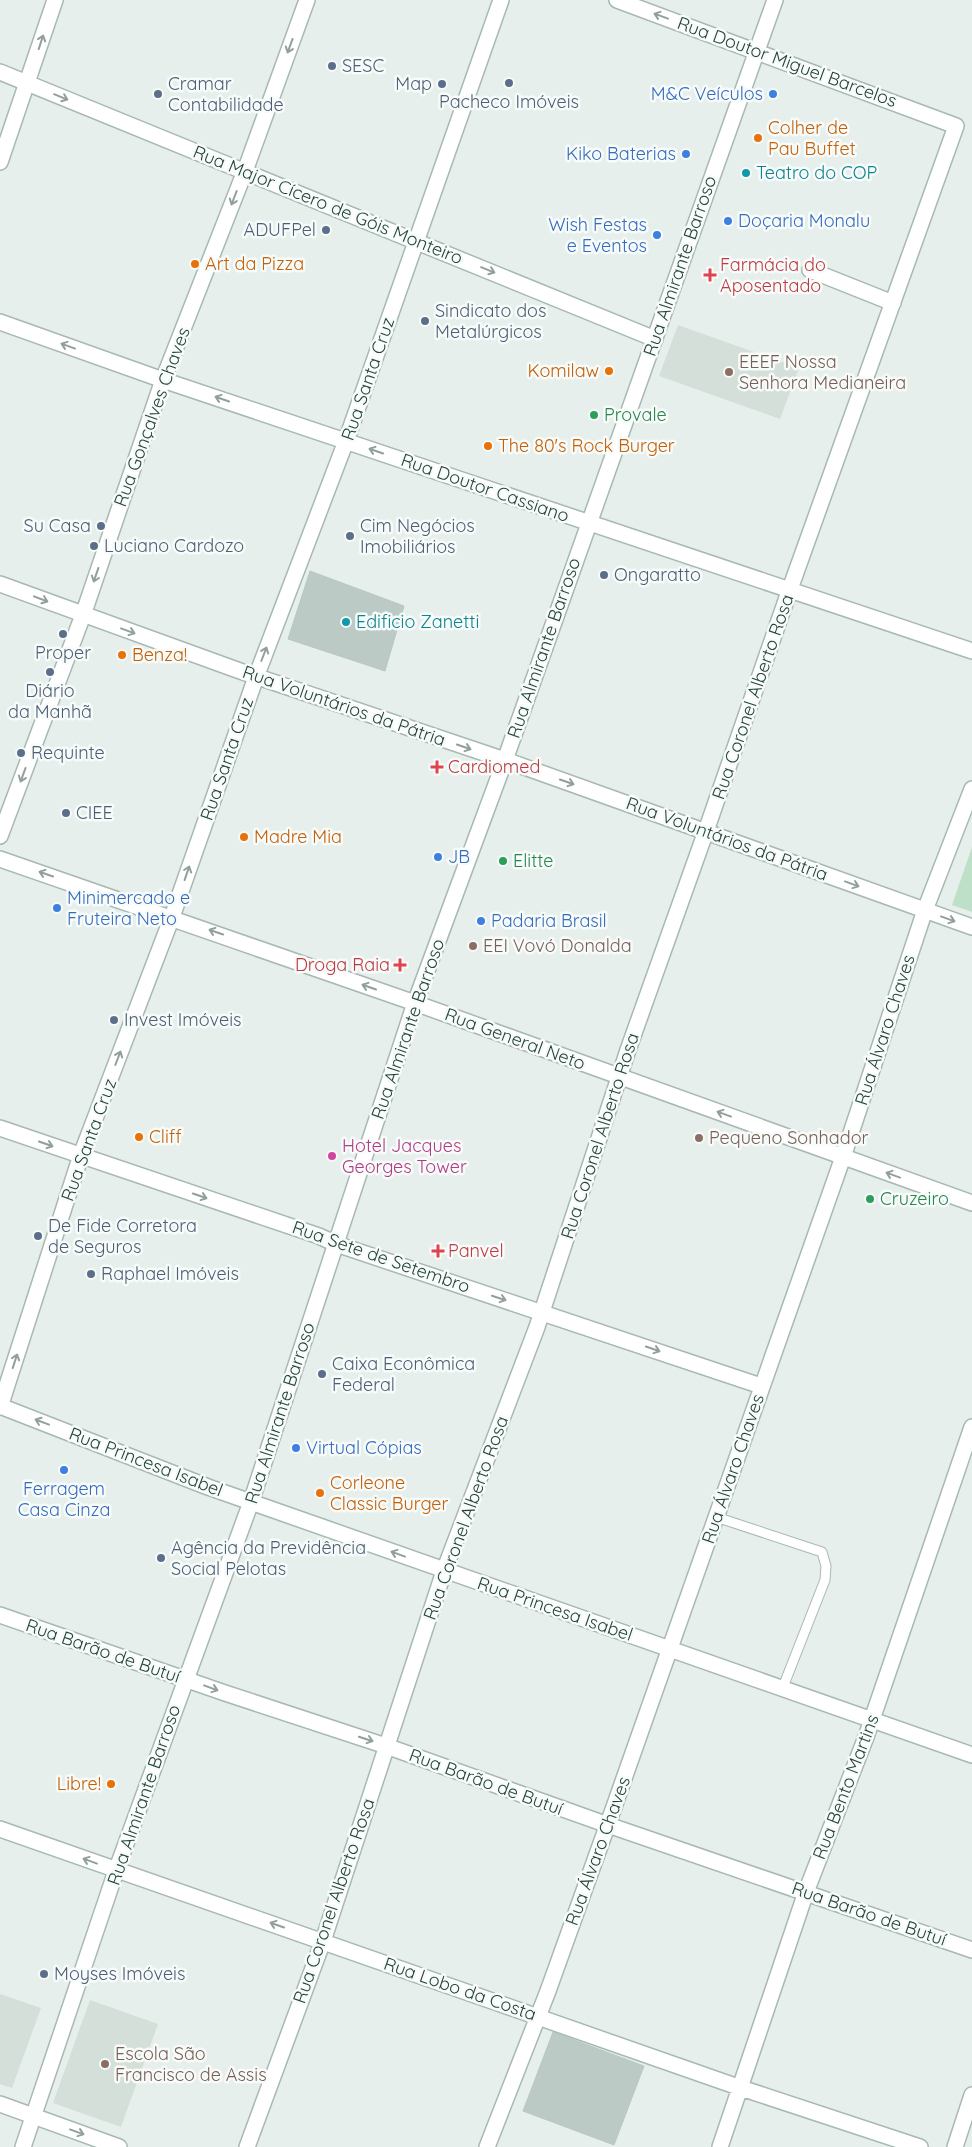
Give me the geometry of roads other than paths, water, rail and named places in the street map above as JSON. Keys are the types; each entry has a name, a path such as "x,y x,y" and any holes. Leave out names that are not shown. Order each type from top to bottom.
{"street":[{"path":"0,162 55,0"},
{"name":"Rua Gonçalves Chaves","path":"0,836 83,615 164,380 245,171 307,0"},
{"name":"Rua Santa Cruz","path":"0,1406 81,1156 172,917 256,676 346,441 501,0"},
{"name":"Rua Doutor Miguel Barcelos","path":"617,0 956,126"},
{"name":"Rua Almirante Barroso","path":"23,2147 116,1871 251,1502 415,1003 505,760 775,0"},
{"name":"Rua Major Cícero de Góis Monteiro","path":"0,72 655,339"},
{"name":"Rua Coronel Alberto Rosa","path":"247,2147 323,1941 444,1571 542,1312 619,1076 790,589 956,126"},
{"path":"810,270 893,303"},
{"name":"Rua Doutor Cassiano","path":"0,322 164,380 972,651"},
{"name":"Rua Voluntários da Pátria","path":"0,584 256,676 505,760 972,927"},
{"name":"Rua Álvaro Chaves","path":"487,2147 538,2016 608,1825 843,1157 925,910 972,789"},
{"name":"Rua General Neto","path":"0,859 172,917 972,1203"},
{"name":"Rua Sete de Setembro","path":"0,1128 319,1236 336,1244 761,1386"},
{"name":"Rua Princesa Isabel","path":"0,1406 251,1502 444,1571 783,1687 972,1755"},
{"name":"Rua Bento Martins","path":"720,2147 806,1892 872,1719 966,1459 972,1426"},
{"name":"Rua Barão de Butuí","path":"0,1615 386,1746 608,1825 972,1950"},
{"name":"Rua Lobo da Costa","path":"0,1829 740,2088 920,2147"},
{"path":"955,2147 972,2095"},
{"path":"0,2104 119,2147"}],"lane":[{"path":"716,1517 822,1552 826,1566 826,1580 783,1687"}],"place":[{"name":"SESC","path":"332,66"},
{"name":"Pacheco Imóveis","path":"509,83"},
{"name":"Map","path":"442,84"},
{"name":"Cramar Contabilidade","path":"158,94"},
{"name":"M&C Veículos","path":"773,94"},
{"name":"Colher de Pau Buffet","path":"758,138"},
{"name":"Kiko Baterias","path":"686,154"},
{"name":"Teatro do COP","path":"746,173"},
{"name":"Doçaria Monalu","path":"728,221"},
{"name":"ADUFPel","path":"326,230"},
{"name":"Wish Festas e Eventos","path":"657,235"},
{"name":"Art da Pizza","path":"195,264"},
{"name":"Farmácia do Aposentado","path":"710,275"},
{"name":"Sindicato dos Metalúrgicos","path":"425,321"},
{"name":"Komilaw","path":"609,371"},
{"name":"EEEF Nossa Senhora Medianeira","path":"729,372"},
{"name":"Provale","path":"594,415"},
{"name":"The 80's Rock Burger","path":"488,446"},
{"name":"Su Casa","path":"101,526"},
{"name":"Cim Negócios Imobiliários","path":"350,536"},
{"name":"Luciano Cardozo","path":"94,546"},
{"name":"Ongaratto","path":"604,575"},
{"name":"Edificio Zanetti","path":"346,622"},
{"name":"Proper","path":"63,634"},
{"name":"Benza!","path":"122,655"},
{"name":"Diário da Manhã","path":"50,672"},
{"name":"Requinte","path":"21,753"},
{"name":"Cardiomed","path":"437,767"},
{"name":"CIEE","path":"66,813"},
{"name":"Madre Mia","path":"244,837"},
{"name":"JB","path":"438,857"},
{"name":"Elitte","path":"503,861"},
{"name":"Minimercado e Fruteira Neto","path":"57,908"},
{"name":"Padaria Brasil","path":"481,921"},
{"name":"EEI Vovó Donalda","path":"473,946"},
{"name":"Droga Raia","path":"400,965"},
{"name":"Invest Imóveis","path":"114,1020"},
{"name":"Cliff","path":"139,1137"},
{"name":"Pequeno Sonhador","path":"699,1138"},
{"name":"Hotel Jacques Georges Tower","path":"332,1156"},
{"name":"Cruzeiro","path":"870,1199"},
{"name":"De Fide Corretora de Seguros","path":"38,1236"},
{"name":"Panvel","path":"438,1251"},
{"name":"Raphael Imóveis","path":"91,1274"},
{"name":"Caixa Econômica Federal","path":"322,1374"},
{"name":"Virtual Cópias","path":"296,1448"},
{"name":"Ferragem Casa Cinza","path":"64,1470"},
{"name":"Corleone Classic Burger","path":"320,1493"},
{"name":"Agência da Previdência Social Pelotas","path":"161,1558"},
{"name":"Libre!","path":"111,1784"},
{"name":"Moyses Imóveis","path":"44,1974"},
{"name":"Escola São Francisco de Assis","path":"105,2064"}]}
